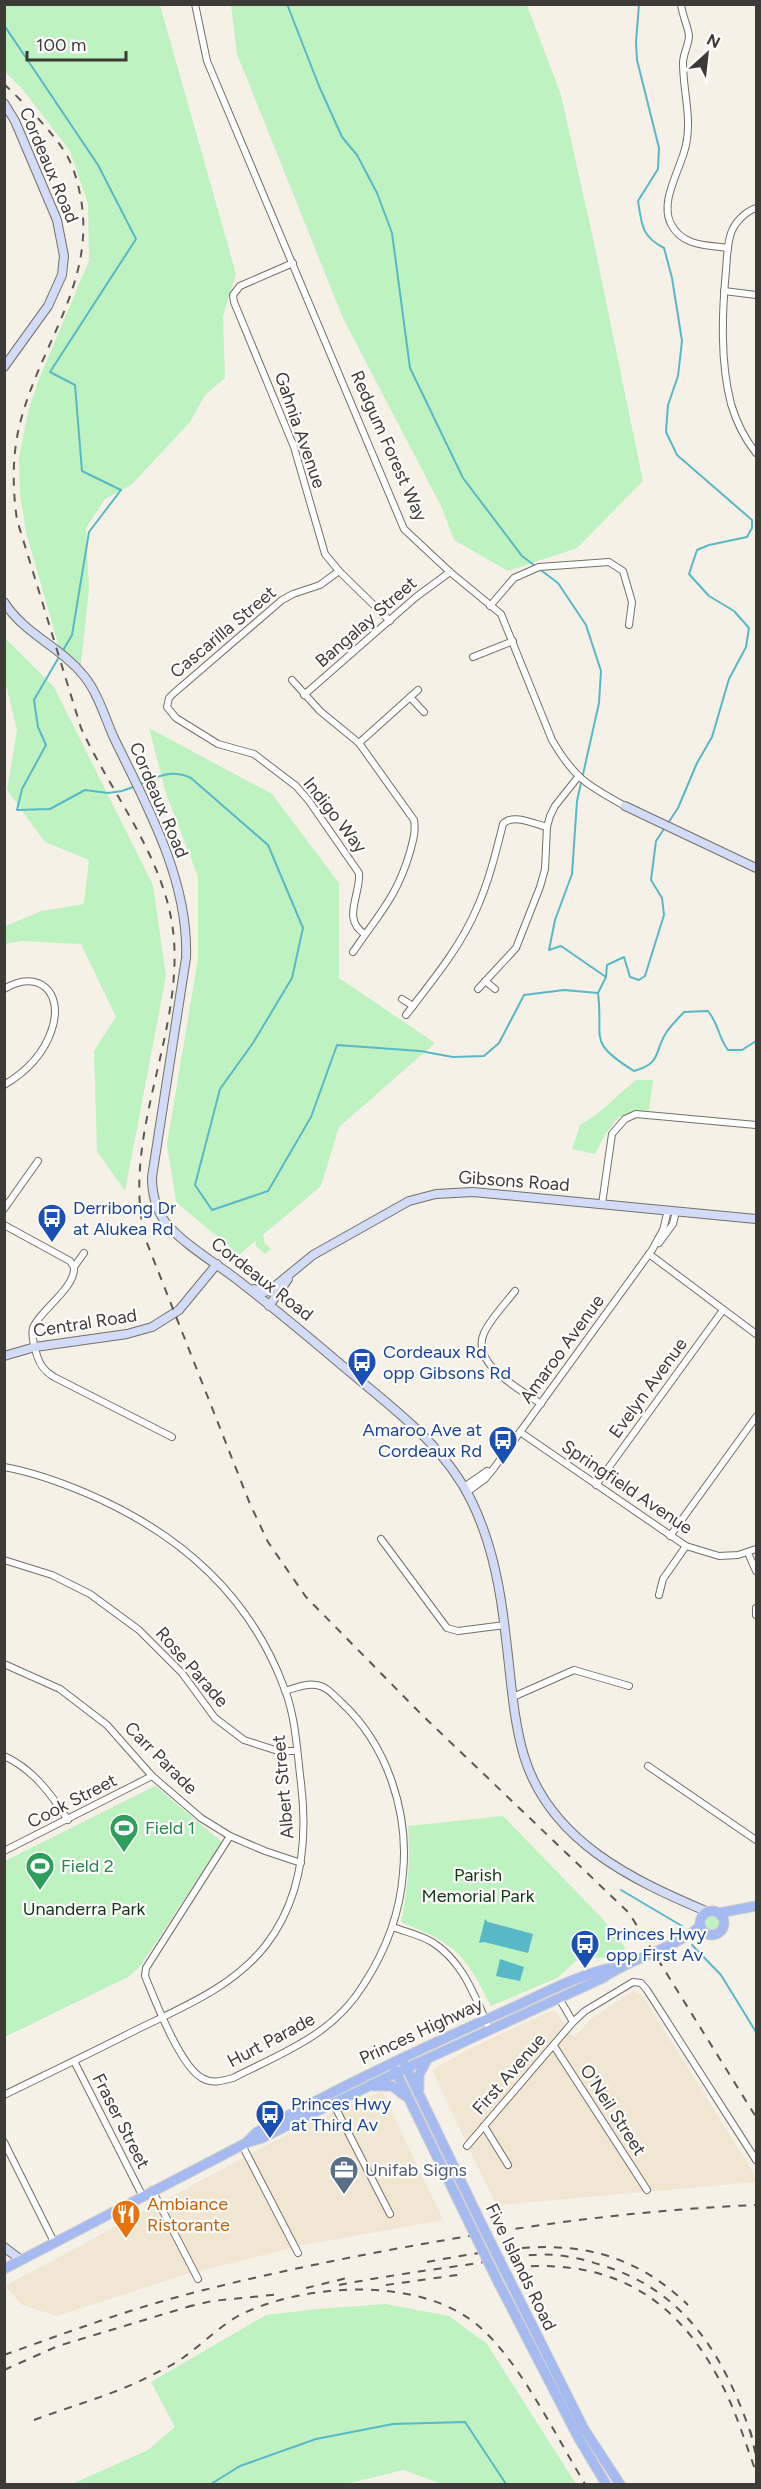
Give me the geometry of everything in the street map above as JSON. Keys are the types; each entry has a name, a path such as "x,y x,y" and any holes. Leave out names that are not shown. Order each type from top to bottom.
{"main road":[{"path":"743,1910 724,1924 718,1934 709,1935 703,1922 718,1913 756,1906"},
{"path":"718,1913 724,1924"},
{"name":"Princes Highway","path":"244,2144 257,2132 329,2093 394,2068 407,2068 429,2058 603,1978 619,1967 689,1935 703,1922"},
{"name":"Princes Highway","path":"4,2269 142,2195 244,2144 262,2138 369,2086 394,2068 402,2059 555,1989 600,1970 619,1967"},
{"path":"555,1989 560,1998"},
{"path":"419,2095 419,2075 429,2058"},
{"name":"Five Islands Road","path":"402,2059 584,2429 620,2484"},
{"name":"Five Islands Road","path":"394,2068 498,2282 570,2423 606,2484"},
{"path":"369,2086 392,2086 408,2100"},
{"path":"329,2093 333,2103"}],"street":[{"name":"Redgum Forest Way","path":"195,4 207,61 404,529 450,572 501,614 552,740 570,770 625,806 756,868"},
{"path":"681,4 689,36 683,62 688,133 668,204 668,215 675,230 685,239 696,244 728,248"},
{"name":"Cordeaux Road","path":"4,103 15,121 57,220 64,256 62,275 48,306 4,367"},
{"path":"756,208 744,214 736,224 728,248 723,318 727,384 732,406 741,429 756,453"},
{"name":"Gahnia Avenue","path":"293,263 240,286 236,289 234,300 294,447 325,554 390,621"},
{"path":"724,291 756,295"},
{"path":"490,606 514,578 539,567 609,562 624,571 632,602 629,625"},
{"name":"Cascarilla Street","path":"167,707 169,698 174,693 282,600 320,585 339,571"},
{"name":"Bangalay Street","path":"304,695 416,597 450,572"},
{"name":"Cordeaux Road","path":"4,602 22,625 70,663 90,685 171,866 182,908 187,943 155,1149 152,1185 156,1204 167,1224 416,1428 448,1463 466,1489 490,1547 498,1579 513,1697 523,1754 534,1783 552,1812 567,1829 610,1863 687,1903 703,1922"},
{"path":"473,657 513,641"},
{"path":"292,680 304,695 359,743 411,815 415,826 408,857 397,888 382,913 353,952"},
{"path":"359,743 418,690"},
{"path":"411,697 424,712"},
{"name":"Indigo Way","path":"167,707 176,718 218,744 254,754 303,793 359,873 352,920 356,928 365,934"},
{"path":"477,990 516,948 545,869 547,827 555,806 578,777"},
{"path":"406,1015 453,952 477,910 506,820 513,818 547,827"},
{"path":"4,989 21,980 30,981 41,984 50,992 56,1003 53,1027 39,1055 22,1072 4,1085"},
{"path":"485,981 495,989"},
{"path":"402,999 413,1006"},
{"path":"602,1204 612,1134 625,1119 636,1114 756,1125"},
{"path":"4,1209 39,1161"},
{"name":"Gibsons Road","path":"233,1277 264,1292 275,1287 313,1255 387,1211 430,1195 460,1191 756,1219"},
{"name":"Amaroo Avenue","path":"466,1489 495,1465 541,1404 650,1252 673,1224 672,1211"},
{"path":"4,1225 70,1261 74,1266"},
{"path":"650,1252 756,1334"},
{"path":"84,1253 74,1266 74,1273 69,1282 33,1326 35,1347 45,1371 172,1437"},
{"name":"Central Road","path":"4,1356 35,1347 127,1334 152,1328 179,1310 217,1264"},
{"name":"Gibsons Road","path":"269,1306 290,1274"},
{"path":"515,1291 484,1334 482,1352 492,1368 541,1404"},
{"name":"Evelyn Avenue","path":"597,1485 723,1310"},
{"path":"670,1536 756,1417"},
{"name":"Springfield Avenue","path":"520,1432 686,1546 719,1556 756,1549"},
{"name":"Albert Street","path":"4,1467 63,1483 102,1500 147,1524 184,1548 209,1570 238,1602 260,1637 285,1690 292,1716 297,1751 304,1828 301,1863 294,1894 273,1935 244,1968 224,1985 4,2094"},
{"path":"381,1539 447,1628 458,1631 505,1625"},
{"path":"659,1595 663,1579 686,1546"},
{"path":"748,1552 756,1571"},
{"name":"Rose Parade","path":"4,1560 52,1575 90,1594 139,1630 182,1673 215,1718 244,1740 278,1751 297,1751"},
{"name":"Carr Parade","path":"4,1664 60,1689 107,1725 152,1776 201,1818 230,1836 301,1863"},
{"path":"513,1697 574,1670 629,1686"},
{"name":"Hurt Parade","path":"230,1836 146,1968 145,1976 187,2064 193,2071 212,2081 222,2082 312,2038 331,2023 363,1986 380,1957 393,1927 401,1893 404,1852 397,1799 382,1757 361,1724 326,1689 310,1684 285,1690"},
{"path":"4,1756 31,1773 53,1797 68,1820"},
{"path":"648,1766 756,1840"},
{"name":"Cook Street","path":"4,1851 152,1776"},
{"path":"393,1927 429,1941 450,1956 461,1969 490,2030"},
{"name":"First Avenue","path":"467,2146 573,2022 585,2011 626,1984 641,1983 756,2160"},
{"path":"560,1998 573,2022"},
{"name":"O'Neil Street","path":"554,2046 647,2190"},
{"name":"Fraser Street","path":"74,2061 142,2195"},
{"path":"333,2103 390,2214"},
{"path":"484,2126 508,2165"},
{"path":"4,2142 54,2242"},
{"path":"244,2144 297,2253"},
{"path":"152,2190 198,2279"},
{"path":"4,2247 21,2260"}],"shaded area":[{"path":"633,1991 642,1995 756,2177 756,2182 496,2205 432,2070 469,2049 546,2013 555,2011 574,2037 591,2019"},
{"path":"382,2091 443,2220 303,2245 183,2275 57,2316 22,2305 5,2286 258,2150 324,2116"}],"green space":[{"path":"4,5 160,5 236,274 223,316 225,378 205,395 190,422 131,485 105,499 86,528 89,590 81,664 59,647 26,532 20,493 19,458 28,412 39,379 89,261 88,204 70,151 24,91 5,72"},
{"path":"231,5 527,5 561,95 643,481 577,548 508,571 454,540 442,508 343,318 237,54"},
{"path":"5,638 54,687 153,885 166,976 125,1191 97,1151 94,1051 116,1017 81,944 21,941 5,944 5,926 42,911 84,904 89,860 45,842 7,790 17,730 5,681"},
{"path":"149,728 272,794 339,883 339,978 435,1043 339,1127 321,1186 263,1235 265,1244 271,1249 265,1254 256,1246 255,1241 239,1255 176,1202 167,1144 198,959 198,877 166,793"},
{"path":"636,1080 653,1080 649,1110 618,1117 595,1154 572,1149 580,1125"},
{"name":"Unanderra Park","path":"155,1786 222,1842 141,1965 130,1976 5,2037 5,1861"},
{"name":"Parish Memorial Park","path":"503,1816 601,1917 626,1949 604,1958 583,1957 557,1978 491,2006 474,1974 457,1953 435,1937 401,1922 408,1874 408,1826"},
{"path":"709,1916 715,1916 719,1923 715,1930 709,1930 705,1926 705,1920"},
{"path":"386,2304 449,2316 487,2344 576,2484 442,2484 403,2470 346,2484 72,2484 148,2450 175,2427 151,2382 266,2315"}],"water":[{"path":"485,1919 488,1922 533,1934 528,1953 484,1942 479,1943"},
{"path":"500,1959 524,1967 520,1981 496,1976"}],"waterway":[{"path":"287,4 342,137 357,155 377,193 392,233 410,368 463,478 522,556 558,583 586,625 601,671 599,703 577,801 572,874 555,920 549,950 561,946 606,977"},
{"path":"598,993 606,977 607,965 624,957 630,977 639,980 645,976 664,915 662,898 651,880 656,841 678,808 697,763 712,737 729,679 746,647 749,628 734,611 709,596 689,574 697,550 709,545 747,537 752,528 752,520 677,455 666,432 668,405 678,376 682,341 672,278 664,248 656,244 644,229 638,201 658,169 659,148 637,60 639,4"},
{"path":"4,25 98,165 136,239 50,372 75,385 82,471 121,490 89,532 72,635 62,652"},
{"path":"59,657 34,700 38,727 46,745 22,789 17,810 50,809 85,790 108,793 136,786"},
{"path":"141,784 172,774 191,778 268,845 303,928 292,978 253,1043 220,1089 195,1185 212,1210 268,1191 311,1117 337,1045 420,1051 453,1057 484,1056 499,1043 524,995 564,990 598,993 599,1030 603,1046 634,1071 643,1068 653,1060 666,1033 684,1012 708,1011 728,1050 742,1050 756,1041"},
{"path":"621,1890 682,1926"},
{"path":"692,1945 721,1975 756,2032"},
{"path":"211,2484 240,2466 316,2439 393,2424 465,2422 506,2484"}],"railway":[{"path":"4,84 44,125 65,152 80,193 83,229 81,257 74,284 31,389 16,442 14,494 17,520 81,728 150,856 170,911 174,940 174,977 169,1015 145,1126 140,1163 140,1200 145,1238 250,1504 268,1542 306,1597 422,1715 629,1913 756,2117"},
{"path":"4,2355 159,2302 231,2283 333,2261 570,2221 709,2207 756,2205"},
{"path":"427,2262 498,2250 532,2247 565,2248 596,2253 627,2263 658,2280 688,2305"},
{"path":"339,2285 532,2255 569,2257 604,2266 633,2278 658,2293 680,2311 699,2332 729,2381 752,2437"},
{"path":"499,2269 536,2266 570,2268 602,2274 631,2286 657,2302 681,2324 702,2351 721,2383 736,2416 756,2472"},
{"path":"386,2285 464,2274"},
{"path":"306,2288 347,2278"},
{"path":"34,2420 135,2383 184,2357 231,2320 265,2305 296,2296 329,2291 398,2292 430,2300 459,2312 483,2330 525,2382 585,2484"},
{"path":"187,2307 212,2301 282,2294"},
{"path":"4,2370 58,2346 194,2305"},
{"path":"750,2430 756,2456"}],"place":[{"name":"Derribong Dr at Alukea Rd","path":"52,1244"},
{"name":"Cordeaux Rd opp Gibsons Rd","path":"362,1388"},
{"name":"Amaroo Ave at Cordeaux Rd","path":"503,1466"},
{"name":"Field 1","path":"124,1854"},
{"name":"Field 2","path":"40,1892"},
{"name":"Princes Hwy opp First Av","path":"585,1970"},
{"name":"Princes Hwy at Third Av","path":"270,2140"},
{"name":"Unifab Signs","path":"344,2196"},
{"name":"Ambiance Ristorante","path":"126,2240"}]}
